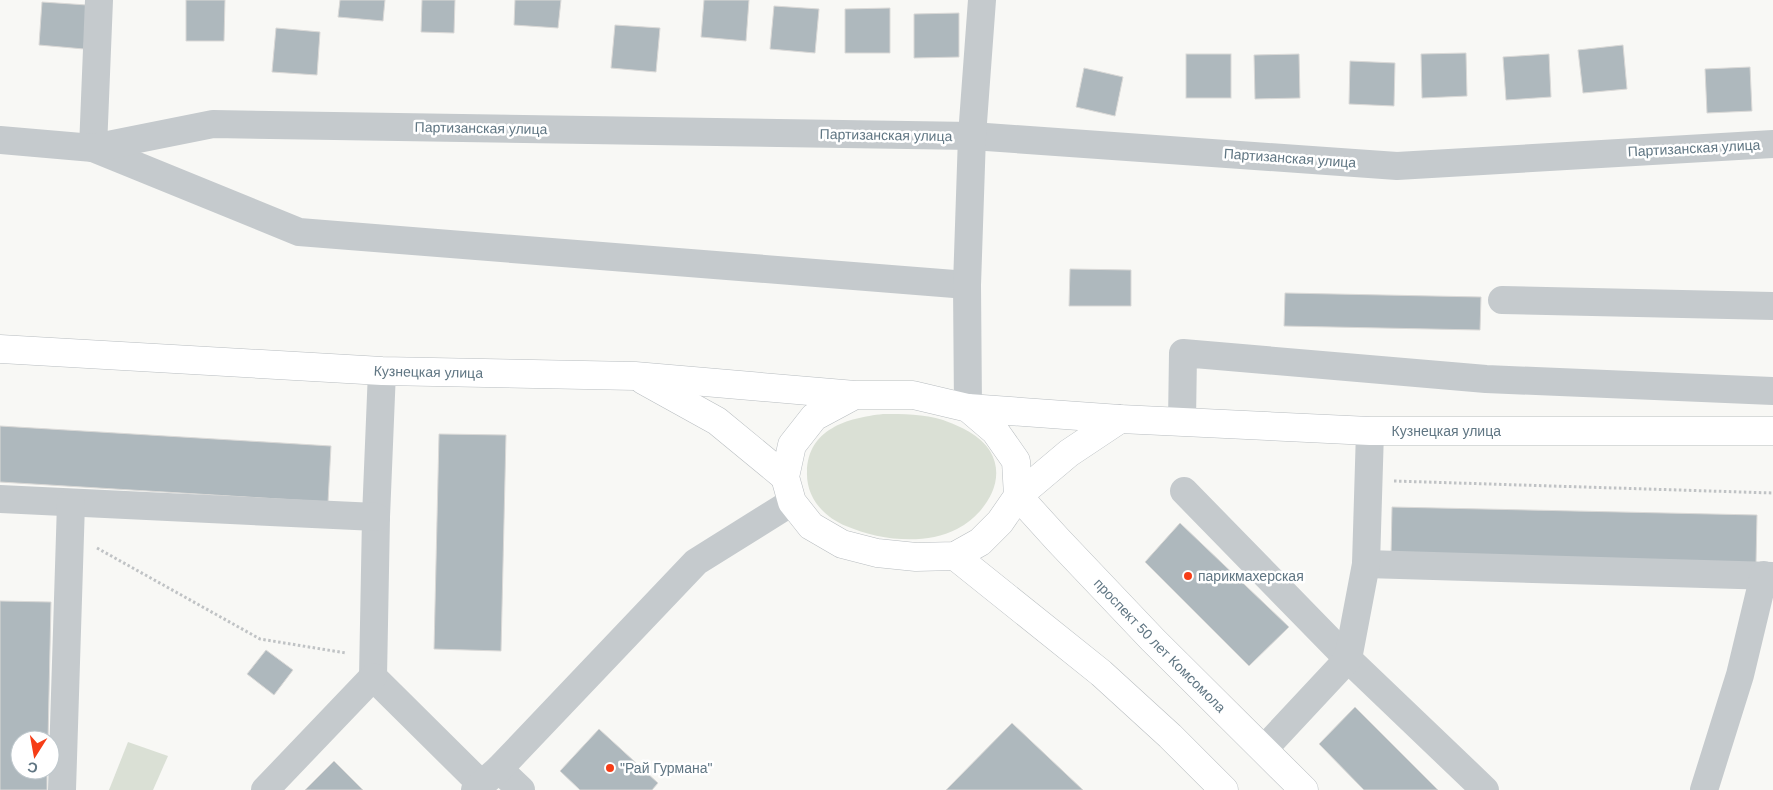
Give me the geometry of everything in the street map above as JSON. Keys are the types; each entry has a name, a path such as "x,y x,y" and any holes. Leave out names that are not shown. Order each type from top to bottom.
{"main road":[{"name":"Кузнецкая улица","path":"0,349 382,370 635,376 855,395 913,395 968,408 1120,419 1370,431 1773,431"},
{"path":"635,376 717,421 789,489 810,526 842,544 877,553 916,557 955,556 980,542 1000,522 1018,496 1069,453 1120,419"},
{"path":"789,489 792,445 814,417 855,395"},
{"path":"968,408 995,430 1016,461 1018,496"},
{"name":"проспект 50 лет Комсомола","path":"1018,496 1153,640 1304,790"},
{"path":"955,556 1101,673 1170,736 1224,790"}],"street":[{"path":"99,0 93,148 299,232 967,285"},
{"path":"968,408 967,285 972,136 982,0"},
{"name":"Партизанская улица","path":"0,140 93,148 214,124 972,136 1397,166 1773,144"},
{"path":"1502,300 1773,306"},
{"path":"1182,422 1183,353 1486,379 1773,391"},
{"path":"265,790 373,668 376,517 382,370"},
{"path":"1264,749 1348,659 1366,564 1367,480 1370,431"},
{"path":"485,781 696,562 789,489"},
{"path":"1184,491 1348,659 1486,790"},
{"path":"0,500 376,517"},
{"path":"62,790 71,503"},
{"path":"1366,564 1769,576 1704,790"},
{"path":"373,668 485,781 520,790"}],"path":[{"path":"1367,480 1773,493"},
{"path":"70,533 260,639 373,668"}],"shaded area":[{"path":"883,414 921,415 943,420 969,432 986,445 995,462 995,485 984,506 967,523 957,529 930,538 887,538 846,526 830,517 818,505 813,498 807,481 809,457 814,445 832,428 843,423"},
{"path":"128,742 168,756 153,790 109,790"}],"building":[{"path":"186,0 225,0 224,41 186,41"},
{"path":"340,0 385,0 383,21 338,17"},
{"path":"422,0 455,0 454,33 421,32"},
{"path":"515,0 561,0 558,28 514,25"},
{"path":"704,0 749,0 746,41 701,37"},
{"path":"42,2 87,5 84,49 39,45"},
{"path":"774,6 819,9 815,53 770,49"},
{"path":"890,8 890,53 845,53 845,9"},
{"path":"959,13 959,57 914,58 914,14"},
{"path":"615,25 660,28 656,72 611,68"},
{"path":"276,28 320,32 317,75 272,72"},
{"path":"1623,45 1627,89 1583,93 1578,50"},
{"path":"1466,53 1467,96 1422,98 1421,54"},
{"path":"1186,54 1231,54 1231,98 1186,98"},
{"path":"1299,54 1300,98 1255,99 1254,55"},
{"path":"1549,54 1551,97 1506,100 1503,57"},
{"path":"1350,61 1395,63 1394,106 1349,104"},
{"path":"1750,67 1752,111 1707,113 1705,69"},
{"path":"1084,68 1123,77 1115,116 1076,107"},
{"path":"1070,269 1131,270 1131,306 1069,306"},
{"path":"1285,293 1481,297 1480,330 1284,326"},
{"path":"0,426 331,446 328,502 0,482"},
{"path":"439,434 506,435 501,651 434,649"},
{"path":"1392,507 1757,515 1756,563 1391,555"},
{"path":"1180,523 1289,627 1249,666 1145,562"},
{"path":"0,601 51,602 48,730 10,730 10,780 47,780 47,790 0,790"},
{"path":"266,650 293,670 274,695 247,674"},
{"path":"1355,707 1438,790 1364,790 1319,744"},
{"path":"1012,723 1083,790 946,790"},
{"path":"599,729 658,783 652,790 580,790 560,771"},
{"path":"334,761 363,790 305,790"}],"place":[{"name":"парикмахерская","path":"1188,576"},
{"name":"\"Рай Гурмана\"","path":"610,768"}]}
